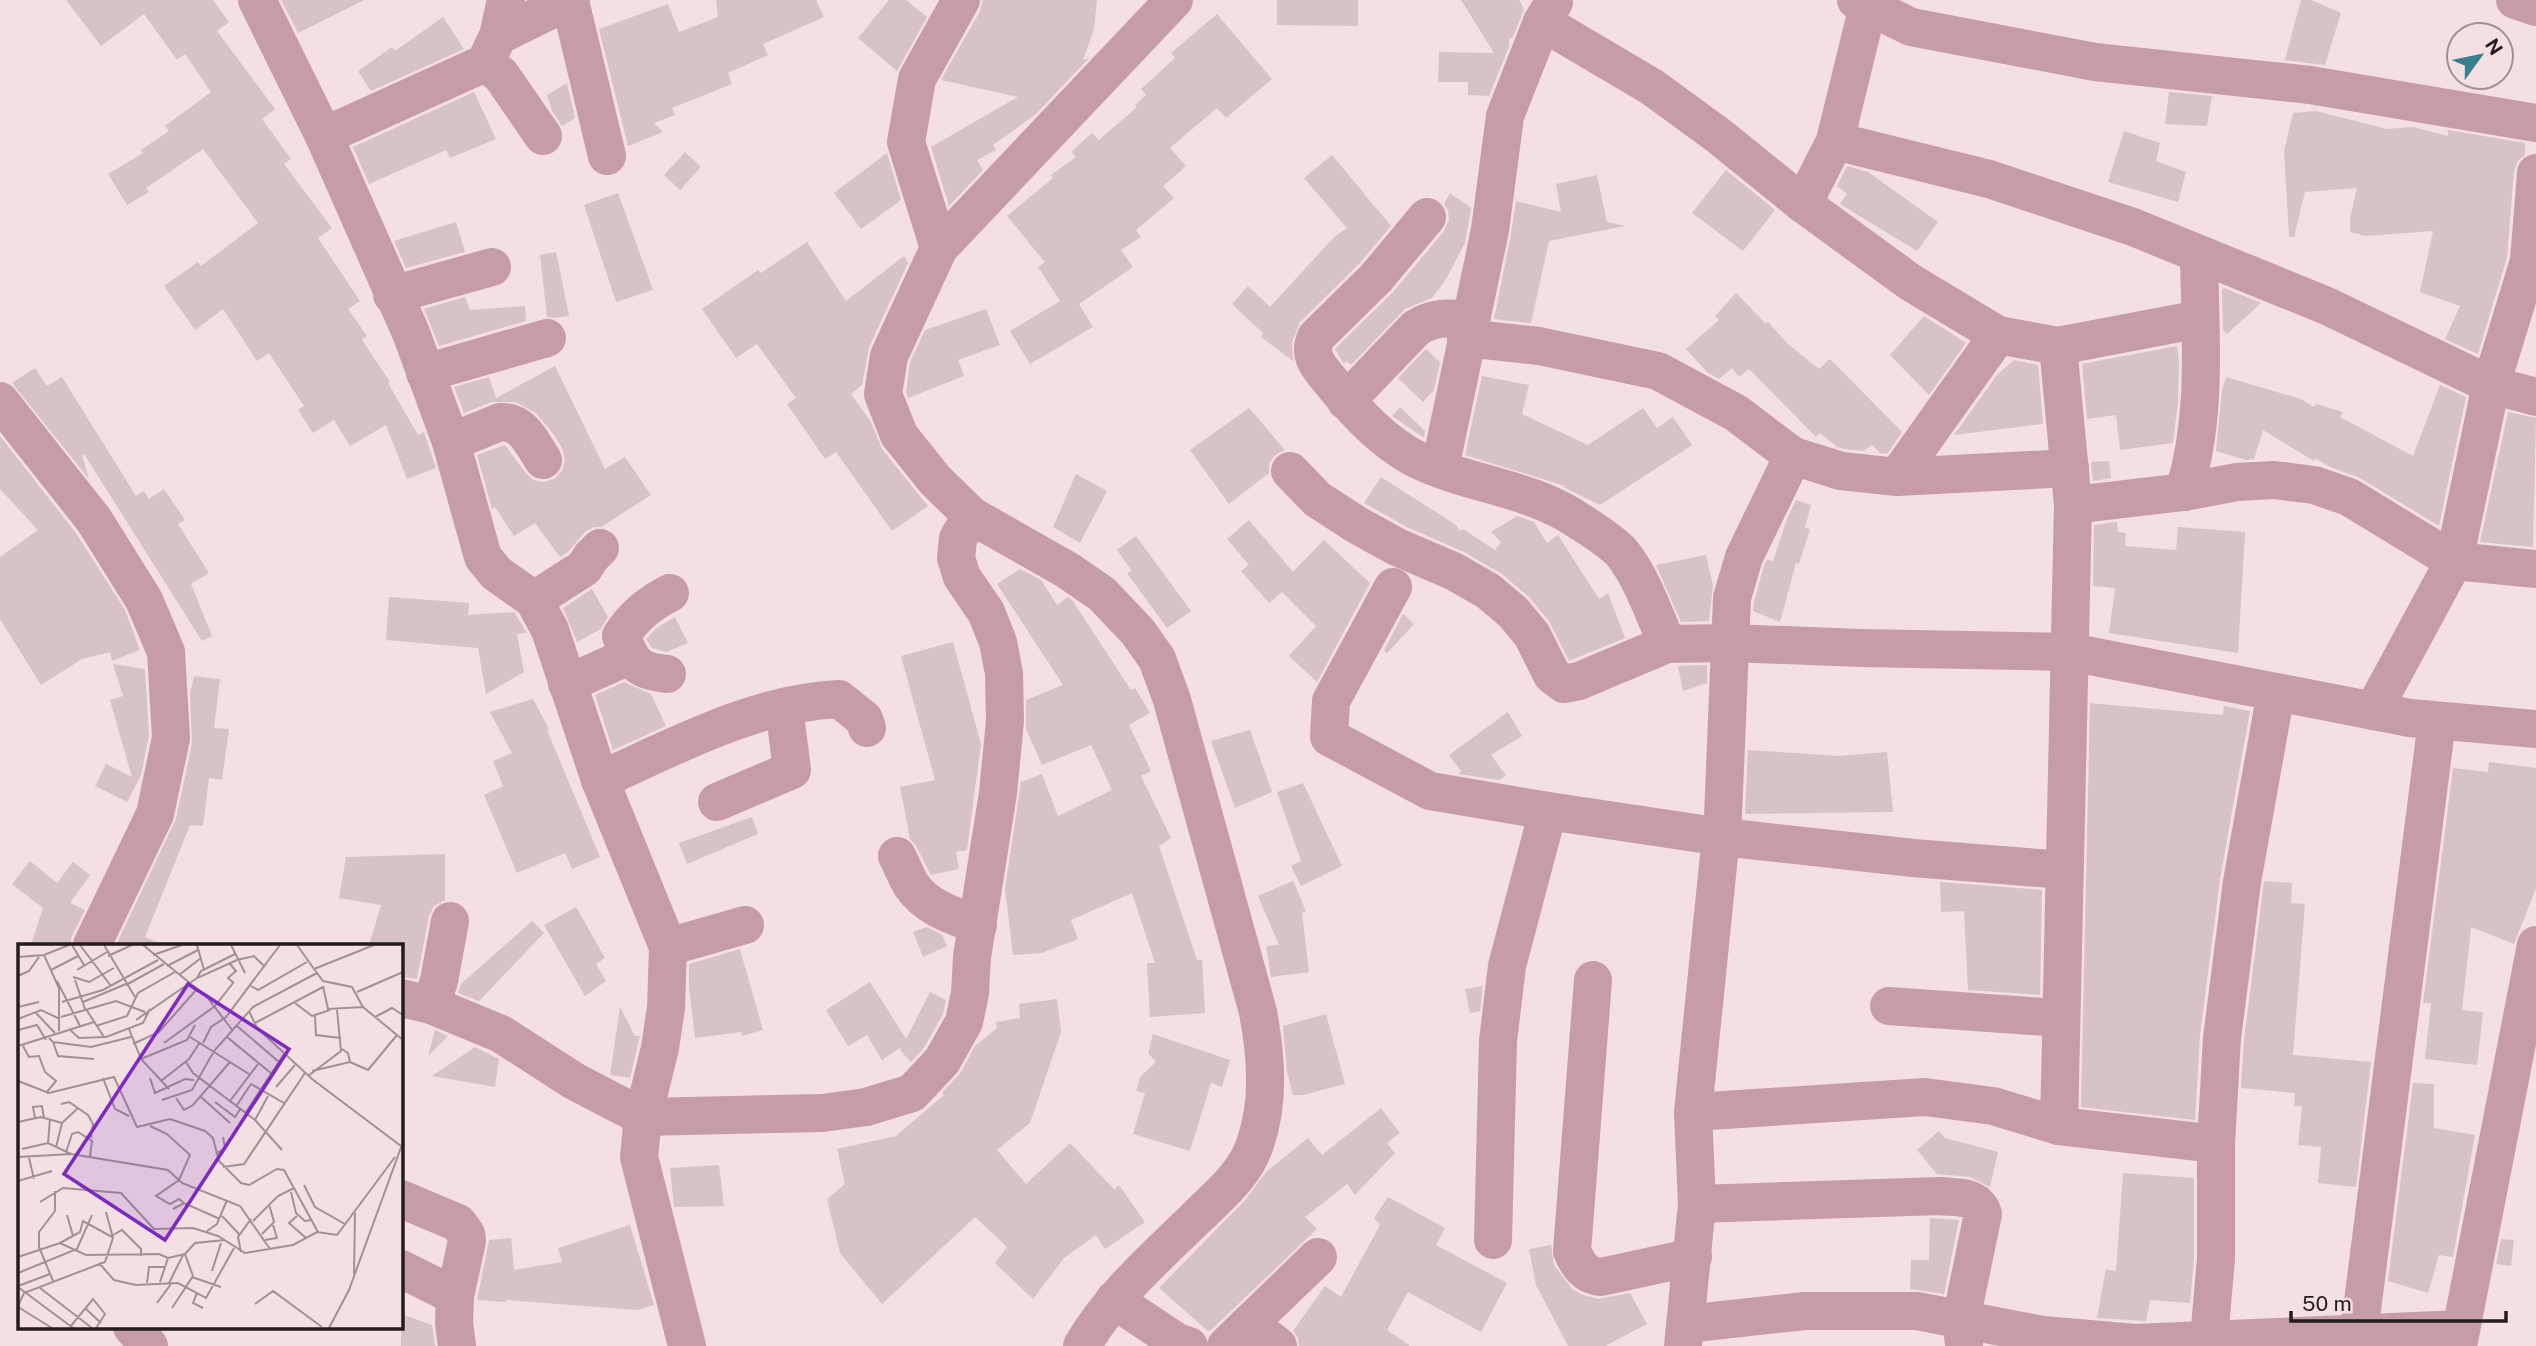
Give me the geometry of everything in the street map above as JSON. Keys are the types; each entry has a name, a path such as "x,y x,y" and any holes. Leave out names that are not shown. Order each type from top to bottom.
{"street":[{"path":"257,0 324,136 411,333 451,442 483,556 496,573 534,600 550,630 600,780 668,947 664,1021 643,1117 639,1157 687,1346"},
{"path":"324,136 496,33 571,0 607,156"},
{"path":"939,248 906,142 918,79 961,0"},
{"path":"1082,1346 1114,1300 1240,1174 1256,1144 1264,1100 1266,1056 1258,1012 1172,700 1157,659 1138,632 1102,594 1067,570 972,516 935,480 899,435 883,394 889,356 939,248 1174,0"},
{"path":"2515,0 2536,7"},
{"path":"1803,204 1835,141 1862,3 1911,27 2095,62 2310,85 2536,123"},
{"path":"1440,468 1490,230 1505,116 1549,11 1720,136 1803,204 1910,282 1998,335 2057,346 2200,319"},
{"path":"496,33 501,75 543,136"},
{"path":"1835,141 1989,179 2133,227 2327,306 2491,386 2536,397"},
{"path":"2373,711 2454,561 2491,386 2529,261 2536,173"},
{"path":"1427,217 1376,278 1321,331 1312,345 1314,361 1346,401 1385,439 1416,460 1535,498 1577,519 1610,544 1621,553 1648,598 1667,644"},
{"path":"2184,492 2194,458 2201,403 2199,255"},
{"path":"392,295 492,267"},
{"path":"1346,401 1416,328 1430,319 1444,317 1468,329 1658,371 1736,413 1793,456 1842,471 1897,477 2184,492 2237,482 2314,485 2349,497 2454,561 2536,569"},
{"path":"1897,477 1998,335"},
{"path":"425,373 547,338"},
{"path":"2057,346 2071,487 2059,1126"},
{"path":"0,401 94,520 144,600 166,652 171,738 155,814 92,944"},
{"path":"451,442 500,422 508,422 521,428 543,460"},
{"path":"1793,456 1744,557 1732,598 1722,837 1693,1112 1697,1205 1685,1335 1805,1311 1917,1311 1963,1333 2043,1335 2135,1343 2359,1333 2459,1337 2536,945"},
{"path":"1290,471 1317,499 1357,525 1397,547 1453,571 1489,592 1513,612 1532,635 1552,675 1564,684 1578,681 1667,644 1729,643 2070,652 2410,718 2536,729"},
{"path":"450,921 439,981 416,1002 501,1034 574,1081 643,1117 823,1113 866,1107 912,1093 942,1061 964,1022 998,793 1005,721 1004,673 998,642 986,612 962,577 956,558 958,538 972,516"},
{"path":"534,600 584,568 600,548"},
{"path":"1393,587 1331,701 1329,737 1430,791 1722,837 1913,858 2064,870"},
{"path":"667,674 641,669 629,656 621,636 627,626 655,600 670,593"},
{"path":"568,684 629,656"},
{"path":"2209,1339 2216,1259 2216,1144 2222,1038 2237,921 2276,692"},
{"path":"600,780 723,725 784,707 839,699 864,719 867,728"},
{"path":"718,802 792,770 784,707"},
{"path":"2359,1333 2437,721"},
{"path":"1493,1240 1499,1041 1507,966 1548,811"},
{"path":"897,856 912,886 924,899 938,909 978,925"},
{"path":"668,947 745,925"},
{"path":"1593,980 1572,1251 1578,1265 1591,1277 1601,1278 1693,1258"},
{"path":"1889,1006 2060,1018"},
{"path":"1693,1112 1925,1097 1993,1106 2059,1126 2216,1144"},
{"path":"1697,1205 1940,1196 1973,1199 1980,1204 1983,1213 1963,1333"},
{"path":"402,1199 458,1223 466,1234 467,1241 454,1296 457,1346"},
{"path":"1251,1339 1318,1257"},
{"path":"402,1270 454,1296"},
{"path":"1114,1300 1177,1342 1189,1346"},
{"path":"133,1328 149,1346"}],"building":[{"path":"66,0 213,0 229,22 217,31 275,109 262,119 291,159 284,164 332,228 318,238 360,301 348,309 367,336 362,340 390,382 388,383 418,435 424,432 436,468 407,479 386,425 350,446 334,420 313,433 298,410 304,406 269,353 257,361 223,309 195,330 164,286 198,262 201,266 258,223 203,149 146,188 149,192 127,205 108,174 143,153 141,150 169,131 165,126 211,92 185,54 177,60 144,14 101,46"},
{"path":"281,0 364,0 298,33"},
{"path":"716,0 816,0 824,17 763,44 768,55 728,73 732,84 672,108 675,115 654,123 663,132 628,146 599,29 668,4 679,32 718,17"},
{"path":"889,0 906,0 927,17 897,71 858,38"},
{"path":"983,0 1097,0 1094,29 1083,60 1089,58 1035,115 993,145 996,150 977,160 983,170 949,206 931,147 1018,97 941,80 980,11"},
{"path":"1277,0 1358,0 1358,26 1277,25"},
{"path":"1461,0 1519,0 1524,9 1513,37 1509,39 1509,47 1489,96 1468,95 1468,82 1438,82 1439,52 1494,53"},
{"path":"2301,0 2311,0 2341,13 2325,65 2285,60"},
{"path":"1217,14 1272,79 1226,118 1217,108 1170,148 1186,166 1163,186 1174,198 1136,230 1141,237 1121,250 1133,267 1079,304 1093,327 1030,364 1010,331 1060,301 1038,267 1045,262 1007,216 1053,178 1051,175 1076,157 1071,152 1092,133 1099,140 1137,107 1135,105 1146,95 1141,89 1175,58 1171,53"},
{"path":"443,17 464,49 371,91 358,71 392,47 395,51"},
{"path":"567,83 575,118 562,126 552,111 547,95"},
{"path":"474,92 496,139 450,158 446,150 369,184 353,147"},
{"path":"2169,92 2212,96 2207,126 2165,124"},
{"path":"2316,111 2387,129 2413,127 2448,136 2448,130 2525,143 2525,155 2518,161 2514,171 2507,257 2478,354 2445,339 2460,306 2420,292 2433,231 2366,236 2350,232 2357,188 2305,192 2294,237 2289,236 2284,151 2293,113"},
{"path":"2124,131 2160,143 2156,161 2186,172 2178,202 2108,182"},
{"path":"685,152 701,167 680,190 664,175"},
{"path":"887,153 901,200 861,229 834,193"},
{"path":"1332,155 1391,226 1360,263 1300,322 1292,342 1293,361 1261,337 1263,333 1232,304 1248,286 1270,307 1334,237 1347,228 1304,178"},
{"path":"1847,166 1868,172 1938,222 1917,251 1840,204 1847,194 1837,186"},
{"path":"1726,170 1775,210 1743,251 1692,213"},
{"path":"1597,175 1607,222 1625,226 1549,241 1531,323 1494,319 1516,201 1561,212 1556,184"},
{"path":"618,193 653,290 616,302 584,205"},
{"path":"1450,193 1471,208 1465,243 1446,279 1432,298 1405,309 1351,365 1346,361 1344,364 1335,349 1393,292 1444,231 1449,220 1444,204"},
{"path":"456,222 465,252 406,268 394,241"},
{"path":"807,242 846,301 904,256 908,263 869,347 862,385 851,394 871,422 882,449 928,506 892,531 836,452 825,459 787,404 796,398 757,344 736,358 702,309 758,270 761,273"},
{"path":"556,252 569,316 555,318 547,317 540,255"},
{"path":"2224,288 2261,303 2227,334 2223,330"},
{"path":"1736,293 1766,324 1768,322 1787,343 1819,369 1830,359 1902,432 1887,454 1880,453 1872,445 1863,451 1845,449 1837,447 1820,433 1816,437 1749,369 1739,377 1732,368 1719,379 1707,372 1686,349 1719,320 1715,316"},
{"path":"465,297 470,310 525,306 526,321 439,346 424,309"},
{"path":"986,309 1000,345 958,360 964,376 908,398 906,392 910,362 925,330"},
{"path":"1924,316 1966,343 1929,395 1890,355"},
{"path":"2177,346 2178,402 2173,443 2120,450 2116,415 2087,419 2082,364"},
{"path":"1426,349 1440,362 1434,390 1423,402 1398,378"},
{"path":"2014,360 2038,365 2043,424 1954,435 1997,375"},
{"path":"555,366 605,469 625,457 651,495 601,527 585,532 568,552 560,557 535,523 514,536 495,507 492,509 477,455 505,445 533,480 544,482 554,479 562,471 565,460 554,435 536,413 515,402 492,402 464,413 454,387 489,377 496,398"},
{"path":"35,368 47,386 62,377 136,496 144,491 149,499 164,489 185,520 178,524 209,573 191,584 212,636 202,641 84,454 82,455 89,479 12,383"},
{"path":"1482,376 1529,385 1522,414 1588,445 1643,408 1657,428 1673,417 1692,445 1600,505 1563,487 1565,486 1465,455"},
{"path":"2226,377 2301,399 2314,407 2316,404 2343,412 2340,417 2413,456 2440,385 2466,397 2439,526 2360,478 2330,467 2315,458 2314,461 2263,430 2254,459 2246,460 2216,451 2222,390"},
{"path":"1400,407 1425,431 1424,438 1392,416"},
{"path":"1249,408 1285,450 1274,456 1269,464 1269,473 1229,504 1190,450"},
{"path":"2508,412 2536,418 2533,547 2480,542"},
{"path":"0,436 76,533 125,610 140,650 112,661 110,652 82,659 41,685 0,619 0,557 38,530 0,489"},
{"path":"2109,461 2111,478 2093,481 2091,462"},
{"path":"1076,474 1107,491 1080,543 1053,527"},
{"path":"1381,477 1456,525 1460,531 1463,529 1495,550 1501,542 1491,532 1517,516 1534,522 1547,543 1558,535 1599,599 1608,593 1625,638 1569,661 1549,621 1530,598 1502,574 1464,552 1407,527 1364,503"},
{"path":"1796,500 1811,505 1805,528 1810,529 1799,564 1796,563 1780,622 1753,611 1754,602 1764,565 1767,560 1773,561"},
{"path":"1249,520 1293,572 1324,540 1370,583 1317,682 1289,656 1316,626 1282,592 1269,603 1241,571 1249,565 1227,539"},
{"path":"2117,522 2118,532 2126,533 2125,546 2176,550 2178,527 2245,532 2238,653 2109,633 2115,588 2093,586 2094,525"},
{"path":"1136,536 1191,611 1167,628 1127,573 1132,571 1117,550"},
{"path":"1706,555 1713,585 1709,621 1681,622 1656,565"},
{"path":"1020,569 1041,580 1057,605 1068,597 1072,600 1131,690 1135,688 1150,713 1129,725 1151,771 1141,776 1171,838 1159,846 1197,960 1202,960 1205,1013 1150,1017 1147,963 1155,963 1132,893 1071,920 1078,939 1042,953 1013,955 1005,889 1021,782 1042,774 1058,816 1112,790 1091,745 1042,765 1026,729 1026,700 1063,685 997,584"},
{"path":"592,589 608,617 601,629 577,642 563,608"},
{"path":"389,597 469,603 468,615 514,612 527,633 517,634 524,672 486,694 478,648 386,640"},
{"path":"1403,614 1414,624 1387,653 1384,650"},
{"path":"675,617 688,643 666,652 652,648 646,639 658,627"},
{"path":"953,642 981,744 967,850 956,852 959,869 931,875 910,839 900,787 935,780 901,656"},
{"path":"113,664 145,669 149,736 141,775 127,802 95,786 106,764 132,777 110,700 123,696"},
{"path":"1707,665 1707,683 1683,691 1678,666"},
{"path":"194,676 220,679 214,728 229,729 222,780 209,778 203,826 190,825 145,937 162,944 116,944 176,819 192,743 190,693"},
{"path":"624,682 651,694 666,726 613,750 595,695"},
{"path":"533,699 549,729 547,730 600,857 572,869 565,853 517,873 484,795 503,786 493,761 512,753 490,712"},
{"path":"2090,703 2223,715 2224,706 2250,711 2220,879 2200,1035 2195,1120 2081,1107"},
{"path":"1508,712 1522,736 1491,755 1506,775 1499,780 1459,774 1461,771 1449,755"},
{"path":"1250,730 1272,792 1235,808 1211,741"},
{"path":"1748,750 1840,756 1887,752 1893,812 1745,814"},
{"path":"2489,762 2536,768 2536,888 2514,944 2471,927 2462,1010 2483,1012 2477,1065 2425,1059 2431,1003 2423,1003 2453,768 2488,772"},
{"path":"1303,783 1342,866 1301,886 1291,866 1301,861 1277,792"},
{"path":"752,817 758,834 687,864 679,843"},
{"path":"445,854 445,900 434,906 429,916 417,979 402,977 402,944 369,944 381,905 339,898 346,857"},
{"path":"30,861 57,883 73,862 90,875 70,903 85,910 70,944 31,944 43,908 12,884"},
{"path":"1293,881 1306,911 1302,913 1309,972 1271,977 1266,946 1279,945 1258,896"},
{"path":"2264,881 2292,883 2291,903 2305,904 2293,1055 2371,1062 2356,1187 2318,1183 2321,1147 2298,1145 2302,1106 2294,1106 2295,1093 2241,1088 2244,1040"},
{"path":"1940,882 2042,890 2040,995 1968,990 1964,911 1941,912"},
{"path":"576,907 605,958 596,964 606,981 585,996 544,925"},
{"path":"532,921 544,933 479,1001 458,993 461,984"},
{"path":"927,927 942,935 947,946 923,957 913,932"},
{"path":"740,949 763,1030 742,1036 741,1032 695,1038 689,964"},
{"path":"870,982 906,1039 930,992 946,1000 943,1014 924,1048 911,1062 900,1050 901,1047 882,1060 867,1035 848,1046 826,1010"},
{"path":"1483,986 1480,1011 1470,1013 1465,989"},
{"path":"1057,999 1061,1032 1030,1123 997,1150 1026,1184 1070,1143 1114,1189 1119,1185 1145,1222 1105,1249 1096,1235 1064,1258 1033,1299 995,1263 1007,1247 975,1217 882,1304 840,1253 827,1199 845,1184 837,1149 896,1136 944,1095 942,1093 961,1072 975,1046 997,1028 996,1022 1020,1018 1019,1004"},
{"path":"620,1007 635,1036 640,1036 630,1078 610,1075"},
{"path":"1326,1014 1345,1084 1293,1095 1287,1072 1283,1026"},
{"path":"435,1030 448,1036 428,1056"},
{"path":"1153,1034 1230,1060 1222,1087 1211,1083 1190,1151 1133,1134 1145,1093 1136,1091 1140,1077 1156,1062 1148,1053"},
{"path":"475,1047 499,1059 495,1087 432,1076"},
{"path":"2413,1083 2434,1084 2434,1128 2475,1135 2453,1257 2439,1255 2428,1293 2388,1281"},
{"path":"1381,1108 1400,1133 1387,1143 1395,1153 1355,1195 1347,1184 1305,1217 1317,1229 1211,1330 1208,1331 1159,1288 1246,1199 1266,1172 1308,1138 1322,1155"},
{"path":"1939,1131 1945,1138 1998,1152 1990,1187 1970,1177 1937,1174 1917,1150"},
{"path":"719,1165 724,1206 674,1207 670,1168"},
{"path":"2123,1173 2194,1178 2194,1258 2190,1303 2150,1300 2146,1321 2097,1318 2106,1269 2116,1271"},
{"path":"1388,1197 1445,1228 1436,1245 1507,1283 1481,1332 1408,1292 1387,1330 1410,1346 1299,1346 1293,1331 1325,1286 1341,1297 1380,1225 1374,1218"},
{"path":"1930,1218 1959,1220 1944,1294 1910,1289 1911,1260 1929,1260"},
{"path":"630,1225 654,1305 638,1310 477,1300 489,1240 511,1238 514,1270 562,1262 558,1248"},
{"path":"2501,1239 2514,1240 2511,1266 2496,1264"},
{"path":"1551,1245 1554,1265 1572,1289 1598,1299 1630,1293 1647,1324 1605,1346 1568,1346 1536,1285 1529,1249"},
{"path":"402,1314 432,1325 435,1346 401,1346"}]}
